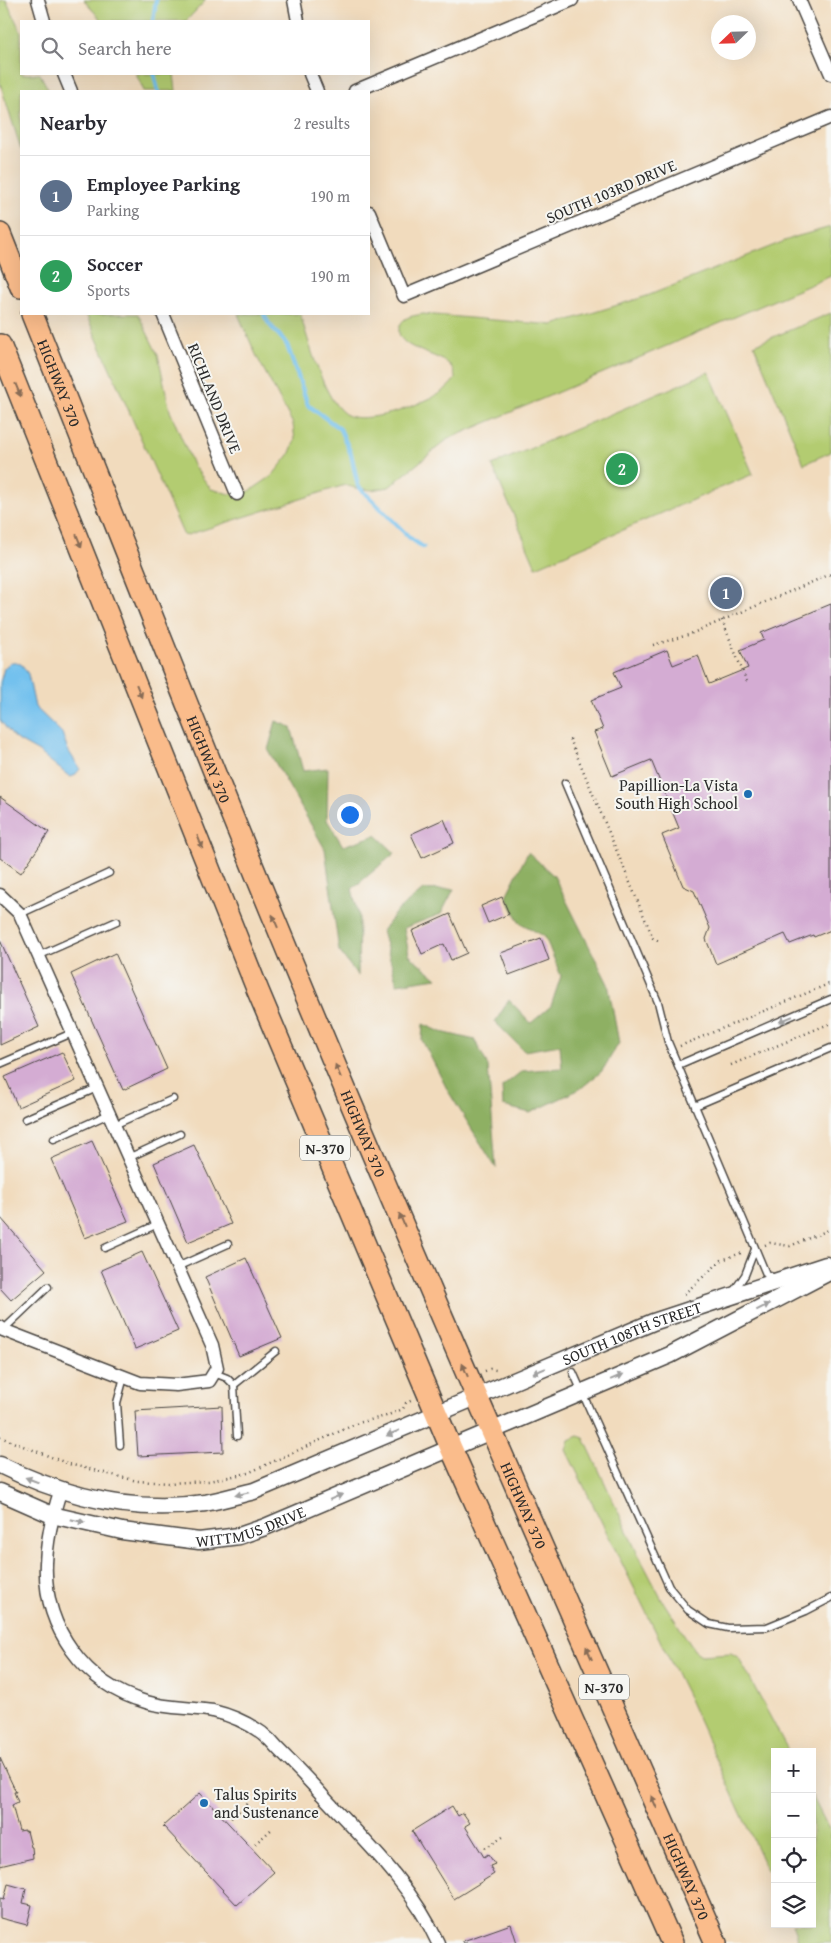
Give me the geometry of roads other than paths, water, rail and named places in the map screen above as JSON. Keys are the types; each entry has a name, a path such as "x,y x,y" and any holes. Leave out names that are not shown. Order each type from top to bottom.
{"highway":[{"path":"0,234 20,284"},
{"name":"HIGHWAY 370","path":"32,315 266,899 477,1397 716,1943"},
{"name":"N-370","path":"0,345 258,990 451,1448 672,1943"}],"street":[{"path":"38,0 44,20"},
{"path":"294,0 298,20"},
{"path":"357,90 572,0"},
{"path":"799,0 831,74"},
{"path":"64,75 71,90"},
{"path":"310,75 317,90"},
{"name":"SOUTH 103RD DRIVE","path":"370,214 404,296 831,117"},
{"name":"RICHLAND DRIVE","path":"163,315 237,494"},
{"path":"0,895 20,914 212,1345 217,1368 209,1380 176,1385 140,1383 1,1330"},
{"name":"SOUTH 108TH STREET","path":"438,1414 653,1322 831,1263"},
{"name":"SOUTH 108TH STREET","path":"492,1431 670,1355 831,1272"},
{"name":"WITTMUS DRIVE","path":"0,1465 30,1480 81,1497 165,1506 205,1503 254,1492 438,1414"},
{"name":"WITTMUS DRIVE","path":"0,1492 52,1515 122,1531 199,1541 239,1536 266,1527 492,1431"},
{"path":"61,1489 52,1515 46,1563 47,1588 52,1612 61,1634 74,1655 110,1688 134,1699 159,1706 213,1711 238,1720 262,1733 299,1770 402,1882 420,1909 438,1943"}],"lane":[{"path":"565,784 658,1002 671,1050 766,1274 770,1278 783,1279"},
{"path":"20,914 109,873"},
{"path":"38,956 117,921"},
{"path":"678,1065 831,999"},
{"path":"0,1064 72,1033"},
{"path":"695,1106 831,1048"},
{"path":"25,1119 97,1088"},
{"path":"54,1139 173,1099"},
{"path":"128,1158 180,1134"},
{"path":"105,1248 158,1224"},
{"path":"177,1267 228,1244"},
{"path":"728,1297 738,1287 745,1275 755,1249"},
{"path":"1,1330 48,1287"},
{"path":"234,1385 276,1352"},
{"path":"573,1372 669,1587 688,1610 710,1624 728,1628 749,1628 767,1626 806,1611 831,1598"},
{"path":"214,1373 227,1378 234,1385 238,1436"},
{"path":"120,1445 117,1403 124,1377"}],"water":[{"path":"11,662 21,664 25,669 28,674 35,707 62,733 68,750 80,769 74,776 70,777 39,752 14,738 0,720 0,683 4,668"}],"waterway":[{"path":"153,20 156,0"},
{"path":"154,75 158,90"},
{"path":"264,315 287,345 308,405 340,429 351,454 358,486 410,538 423,547"}],"place":[{"name":"Soccer","path":"622,469"},
{"name":"Employee Parking","path":"726,593"},
{"name":"Papillion-La Vista South High School","path":"748,794"},
{"name":"Talus Spirits and Sustenance","path":"204,1803"}]}
